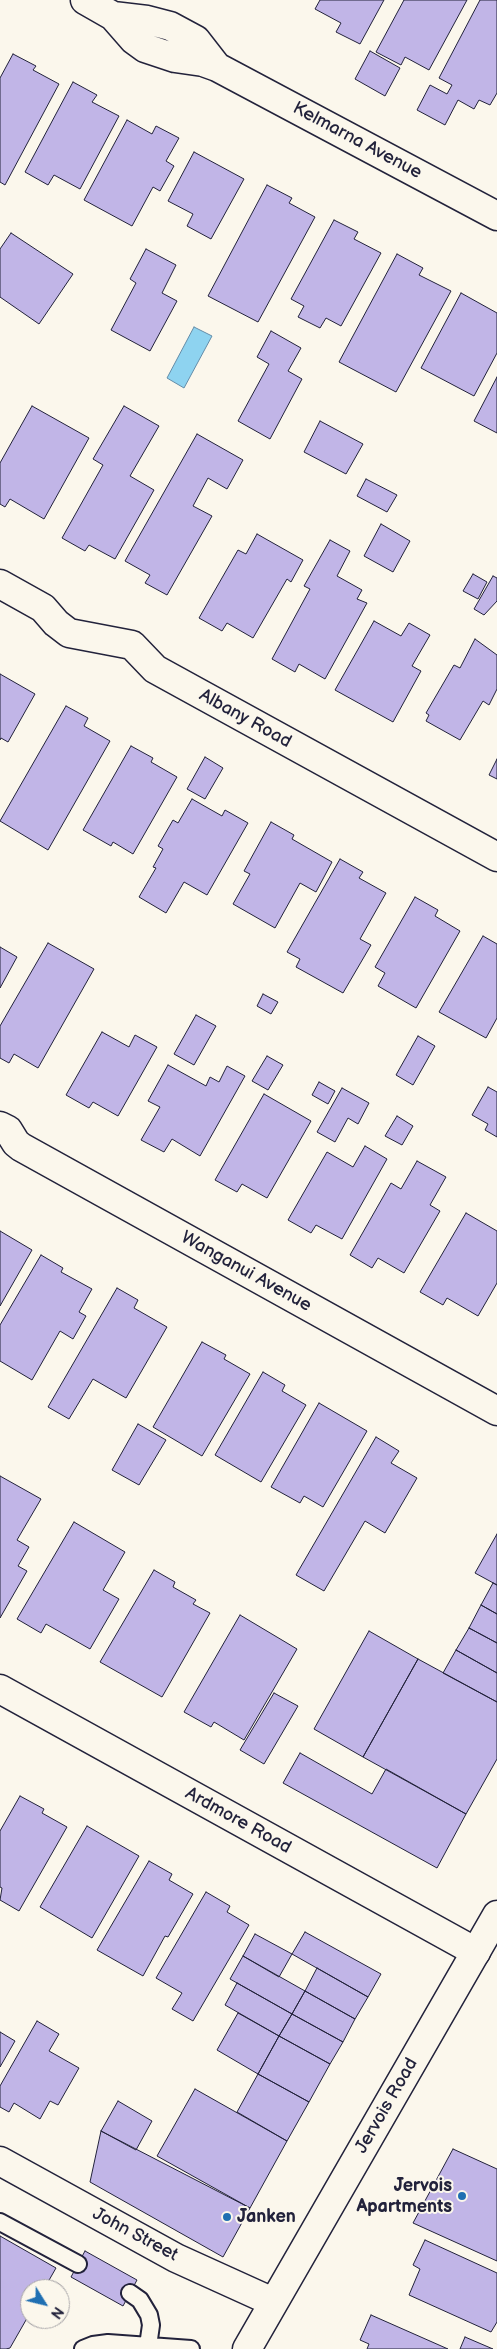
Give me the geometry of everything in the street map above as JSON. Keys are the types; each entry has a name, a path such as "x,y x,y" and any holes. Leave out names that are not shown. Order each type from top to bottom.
{"street":[{"name":"Kelmarna Avenue","path":"86,0 113,16 148,20 170,26 196,40 217,67 497,216"},
{"name":"Albany Road","path":"0,584 43,608 56,623 69,633 132,645 155,669 497,858"},
{"name":"Wanganui Avenue","path":"0,1126 8,1130 21,1147 497,1411"},
{"name":"Ardmore Road","path":"0,1690 476,1952"},
{"name":"Jervois Road","path":"247,2349 497,1915"},
{"name":"John Street","path":"0,2161 176,2258 273,2302"}],"lane":[{"path":"0,2222 78,2264"},
{"path":"130,2293 140,2300 149,2315 151,2325 148,2346"},
{"path":"83,2349 93,2345 108,2343 191,2349"}],"water":[{"path":"194,327 212,336 184,388 167,378"}],"building":[{"path":"320,0 384,0 360,44 336,32 341,23 315,9"},
{"path":"404,0 467,0 429,70 405,57 401,65 376,52"},
{"path":"480,0 497,0 497,93 490,105 479,100 474,109 458,100 445,125 417,110 430,85 447,94 452,85 439,78"},
{"path":"370,51 400,68 385,96 355,79"},
{"path":"13,54 36,66 33,70 59,84 5,185 0,182 0,78"},
{"path":"73,82 97,95 92,102 119,116 80,189 54,175 48,185 25,172"},
{"path":"127,120 152,134 156,126 179,138 166,161 174,166 160,191 153,187 132,226 84,200"},
{"path":"194,152 244,179 211,239 187,226 193,214 168,201"},
{"path":"267,185 292,198 289,203 315,217 258,322 208,296"},
{"path":"334,220 358,232 354,239 381,253 341,326 326,318 320,328 298,317 304,306 291,299"},
{"path":"11,233 73,274 39,324 0,297 0,249"},
{"path":"146,249 176,265 162,293 177,301 150,351 111,330 136,283 130,279"},
{"path":"397,254 423,268 419,275 451,291 396,392 339,362"},
{"path":"461,293 497,313 497,353 474,396 421,368"},
{"path":"271,331 301,348 288,371 302,379 270,439 238,421 269,364 257,357"},
{"path":"497,377 497,433 474,421"},
{"path":"32,406 89,438 44,519 10,499 5,507 0,504 0,463"},
{"path":"124,406 159,426 130,476 154,490 115,559 89,545 85,551 62,538 103,465 93,459"},
{"path":"320,421 363,444 346,474 304,452"},
{"path":"197,434 243,460 227,489 208,478 193,506 212,516 167,595 145,583 150,575 125,561"},
{"path":"366,479 397,495 387,512 357,496"},
{"path":"381,524 410,541 393,572 364,556"},
{"path":"257,534 303,560 291,582 287,579 253,638 227,623 222,631 199,618 238,550 246,554"},
{"path":"330,540 350,551 337,576 362,590 357,599 367,603 325,679 299,664 295,672 272,659 310,589 304,586"},
{"path":"473,574 487,582 478,599 463,591"},
{"path":"493,576 497,578 497,601 484,615 474,609"},
{"path":"374,621 401,636 409,623 430,635 412,666 421,671 393,722 335,690"},
{"path":"475,639 497,655 497,689 489,705 483,701 460,740 426,721 429,715 426,713 454,665 460,668"},
{"path":"0,674 35,694 8,742 1,738 0,740"},
{"path":"66,706 88,718 84,726 110,741 48,850 0,821"},
{"path":"131,746 153,758 151,762 177,777 133,854 113,842 111,846 83,830"},
{"path":"205,757 223,768 205,799 187,789"},
{"path":"497,759 497,779 489,775"},
{"path":"192,799 222,816 225,810 248,823 207,895 184,882 166,913 139,897 156,868 153,867 163,849 158,846 173,820 178,823"},
{"path":"271,822 294,835 292,839 332,862 316,892 300,883 275,928 233,904 250,874 244,871"},
{"path":"340,859 363,872 359,878 386,893 360,939 371,945 343,993 296,967 300,959 287,952"},
{"path":"415,897 438,910 435,916 460,931 416,1008 378,986 385,973 375,967"},
{"path":"483,936 497,944 497,1018 486,1038 439,1012"},
{"path":"48,943 94,969 38,1068 14,1054 9,1063 0,1058 0,1026"},
{"path":"0,947 17,957 0,988"},
{"path":"263,994 278,1002 271,1014 257,1006"},
{"path":"196,1015 216,1026 194,1065 174,1054"},
{"path":"102,1032 129,1047 135,1035 157,1047 118,1116 93,1102 89,1108 66,1095"},
{"path":"418,1036 435,1046 413,1085 396,1075"},
{"path":"267,1056 283,1065 268,1090 252,1081"},
{"path":"168,1065 206,1086 210,1077 219,1082 227,1066 245,1076 200,1156 172,1139 164,1152 141,1140 160,1107 148,1101"},
{"path":"319,1082 335,1091 328,1104 312,1095"},
{"path":"488,1087 497,1092 497,1137 485,1130 488,1124 472,1115"},
{"path":"342,1088 369,1103 358,1124 348,1118 335,1142 317,1132"},
{"path":"264,1094 311,1121 267,1198 242,1184 237,1192 215,1180"},
{"path":"397,1116 413,1126 402,1145 385,1136"},
{"path":"365,1146 387,1159 342,1239 316,1225 311,1233 288,1220 327,1152 353,1167"},
{"path":"417,1161 446,1177 430,1205 440,1211 404,1273 378,1258 372,1268 350,1255 391,1183 401,1189"},
{"path":"466,1213 497,1231 497,1283 478,1316 447,1298 443,1305 420,1292"},
{"path":"0,1231 32,1250 0,1306"},
{"path":"41,1255 63,1268 61,1272 92,1289 79,1312 86,1316 73,1339 60,1331 32,1380 0,1361 0,1325"},
{"path":"117,1288 138,1300 134,1308 167,1327 126,1398 93,1379 69,1419 48,1407"},
{"path":"202,1342 226,1355 224,1359 250,1374 202,1456 153,1427"},
{"path":"263,1372 285,1385 282,1391 306,1405 261,1482 215,1455"},
{"path":"319,1403 367,1431 323,1507 304,1496 300,1503 271,1487"},
{"path":"138,1424 166,1440 139,1485 112,1470"},
{"path":"376,1437 399,1451 391,1463 417,1478 385,1533 365,1521 324,1591 296,1575"},
{"path":"0,1476 41,1499 17,1540 29,1547 18,1566 27,1571 0,1618"},
{"path":"74,1522 125,1552 103,1590 119,1599 90,1649 46,1624 41,1633 17,1619"},
{"path":"497,1534 497,1585 475,1573"},
{"path":"154,1570 175,1582 173,1587 196,1600 193,1604 210,1613 162,1697 100,1662"},
{"path":"493,1583 497,1585 497,1614 481,1605"},
{"path":"481,1605 497,1614 497,1643 469,1628"},
{"path":"240,1615 297,1649 244,1740 214,1722 211,1727 184,1712"},
{"path":"469,1628 497,1643 497,1673 456,1650"},
{"path":"369,1631 418,1659 363,1757 314,1729"},
{"path":"456,1650 497,1673 497,1702 443,1673"},
{"path":"418,1659 497,1702 497,1759 466,1814 363,1757"},
{"path":"274,1693 298,1706 264,1764 240,1750"},
{"path":"300,1753 372,1794 386,1769 466,1814 437,1868 283,1783"},
{"path":"20,1796 44,1809 42,1813 67,1827 19,1911 0,1900 2,1888 0,1887 0,1831"},
{"path":"87,1826 139,1856 92,1938 40,1907"},
{"path":"149,1861 172,1874 169,1880 193,1894 168,1937 165,1936 143,1976 97,1950"},
{"path":"206,1892 230,1906 227,1912 249,1925 193,2021 172,2009 182,1993 156,1978"},
{"path":"305,1932 381,1974 368,1997 292,1954"},
{"path":"255,1934 292,1954 279,1977 243,1956"},
{"path":"243,1956 305,1991 292,2014 230,1979"},
{"path":"317,1968 368,1997 355,2019 305,1991"},
{"path":"237,1983 292,2014 279,2036 225,2005"},
{"path":"305,1991 355,2019 343,2042 292,2014"},
{"path":"238,2013 279,2036 258,2074 217,2050"},
{"path":"292,2014 343,2042 330,2064 279,2036"},
{"path":"37,2021 59,2034 49,2051 79,2068 58,2105 50,2101 40,2119 14,2103 9,2112 0,2107 0,2086"},
{"path":"0,2032 15,2041 0,2067"},
{"path":"279,2036 330,2064 309,2102 258,2074"},
{"path":"258,2074 309,2102 287,2141 237,2112"},
{"path":"195,2089 287,2141 250,2208 157,2156"},
{"path":"118,2101 152,2121 136,2150 101,2131"},
{"path":"101,2131 250,2208 223,2257 90,2182"},
{"name":"Jervois Apartments","path":"453,2149 497,2169 497,2261 413,2223"},
{"path":"0,2236 56,2268 50,2279 20,2279 21,2329 10,2348 0,2349"},
{"path":"425,2240 497,2273 497,2322 491,2332 409,2295 420,2269 413,2265"},
{"path":"85,2251 137,2280 123,2306 71,2277"},
{"path":"371,2315 448,2349 367,2349 369,2344 360,2340"},
{"path":"465,2337 493,2349 460,2349"}],"place":[{"name":"Jervois Apartments","path":"462,2196"},
{"name":"Janken","path":"227,2217"}]}
